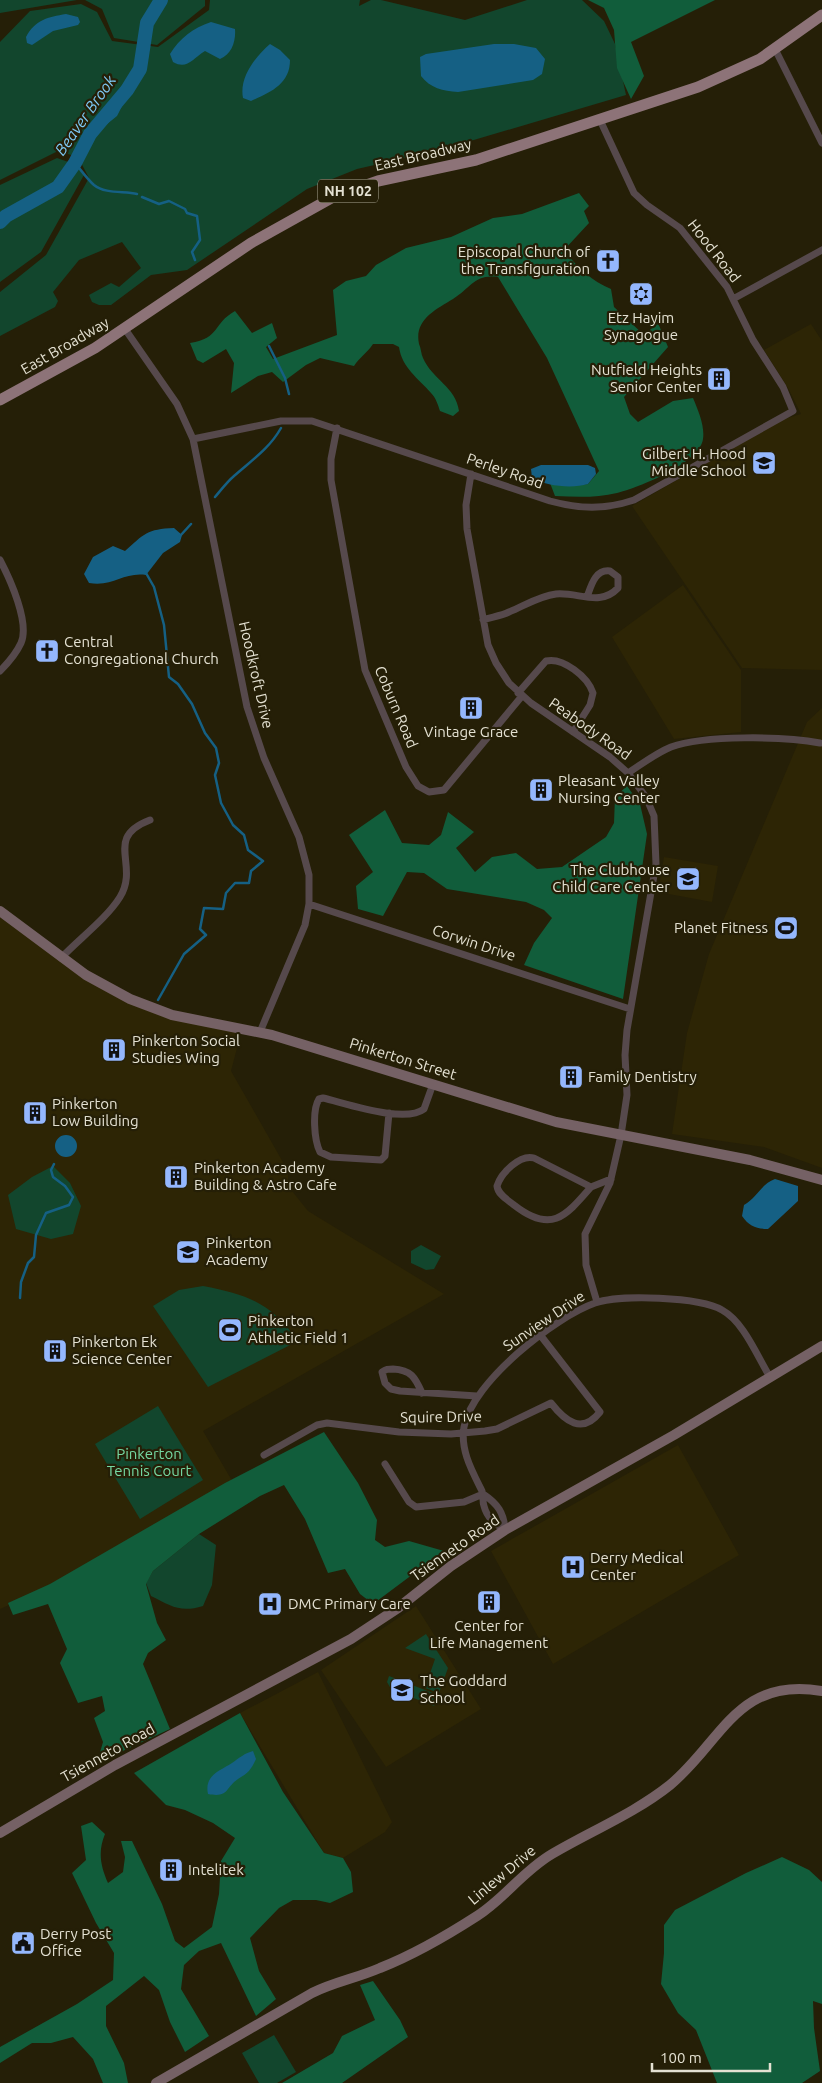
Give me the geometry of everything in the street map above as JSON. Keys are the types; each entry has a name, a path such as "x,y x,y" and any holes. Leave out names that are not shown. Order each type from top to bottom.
{"main road":[{"name":"East Broadway","path":"0,400 72,361 125,329 251,243 335,196 378,181 476,160 600,120 720,78 775,49 822,15"}],"street":[{"path":"775,49 822,143"},
{"name":"Hood Road","path":"600,120 634,193 647,205 680,228 717,274 733,299 753,340 783,387 793,411"},
{"path":"733,299 822,250"},
{"name":"Hoodkroft Drive","path":"125,329 177,404 193,439 247,706 264,758 304,851 309,875 310,904 302,932 260,1032"},
{"name":"Perley Road","path":"193,439 293,420 312,421 338,428 562,504 592,508 617,506 647,493 793,411"},
{"name":"Coburn Road","path":"338,428 331,459 331,480 361,654 369,684 414,782 428,792 444,790 542,664 549,660 560,662 583,678 592,690 592,698 573,732"},
{"name":"Peabody Road","path":"471,474 466,505 467,529 491,654 505,678 520,694 610,757 628,773 652,809 656,822 655,872 630,1009 625,1055 627,1095 621,1135 611,1179 585,1234 586,1265 597,1302"},
{"path":"0,560 13,588 21,616 23,635 18,649 0,672"},
{"path":"483,620 507,613 552,595 587,598 600,599 611,595 619,586 618,577 610,570 600,572 587,598"},
{"path":"628,773 661,752 686,743 769,738 820,743"},
{"path":"61,958 119,899 126,882 124,842 136,825 150,820"},
{"name":"Corwin Drive","path":"310,904 630,1009"},
{"name":"Pinkerton Street","path":"0,911 61,958 107,988 159,1011 203,1023 260,1032 548,1120 750,1160 822,1180"},
{"path":"389,1113 385,1156 381,1160 331,1157 320,1152 317,1145 315,1107 319,1099 323,1098 389,1113 421,1111 428,1102 433,1084"},
{"path":"591,1187 528,1157 518,1161 501,1178 497,1186 499,1192 527,1215 544,1221 554,1219 569,1209 591,1187 611,1179"},
{"name":"Sunview Drive","path":"505,1530 493,1523 484,1506 483,1494 468,1462 464,1432 468,1412 477,1396 508,1361 579,1311 597,1302 622,1298 656,1298 706,1304 721,1309 728,1314 742,1332 770,1377"},
{"name":"Squire Drive","path":"264,1455 317,1425 327,1423 399,1432 464,1432 497,1429 551,1403 564,1419 575,1424 590,1422 600,1412 541,1336"},
{"name":"Tsienneto Road","path":"0,1833 115,1765 351,1639 398,1608 451,1566 505,1530 674,1435 822,1346"},
{"path":"422,1393 414,1376 407,1371 386,1369 382,1372 384,1380 391,1389 422,1393 477,1396"},
{"path":"385,1464 410,1502 416,1507 464,1502 483,1494"},
{"name":"Sunview Drive","path":"483,1494 499,1508 504,1516 505,1530"},
{"name":"Linlew Drive","path":"156,2083 312,1993 338,1981 380,1968 426,1946 478,1916 539,1862 652,1798 670,1784 691,1764 728,1720 750,1703 782,1691 800,1689 822,1691"}],"shaded area":[{"name":"Gilbert H. Hood Middle School","path":"811,324 822,341 822,670 742,668 632,506 781,420 801,414 788,388 764,350"},
{"path":"683,585 741,670 741,732 674,739 612,637"},
{"path":"822,708 822,1168 764,1147 672,1134 687,1033 709,954 807,722"},
{"name":"The Clubhouse Child Care Center","path":"664,857 718,866 712,902 658,892"},
{"name":"Pinkerton Academy","path":"0,911 130,999 242,1029 231,1071 288,1171 288,1186 308,1211 444,1294 203,1431 245,1503 0,1609"},
{"path":"678,1445 739,1555 553,1664 491,1551"},
{"name":"The Goddard School","path":"416,1606 481,1709 386,1767 321,1670"},
{"path":"318,1672 392,1822 385,1832 343,1858 324,1853 240,1713"}],"green space":[{"path":"0,0 77,0 0,13"},
{"path":"85,0 205,0 205,6 157,45 114,38 102,9"},
{"path":"210,0 360,0 359,6 371,0 381,0 465,20 527,0 582,0 604,21 615,44 626,95 440,150 357,169 307,189 187,270 151,275 111,305 99,305 92,302 89,295 111,283 119,287 141,268 122,242 79,260 53,292 58,301 55,307 0,336 0,292 46,255 89,178 78,157 58,151 0,180 0,42 30,11 81,4 97,12 112,41 158,47 209,10"},
{"path":"588,0 715,0 631,42 644,76 631,99 617,68 614,30 604,8"},
{"path":"57,158 74,164 84,175 41,252 0,282 0,185"},
{"path":"579,193 589,206 584,211 589,223 564,250 584,272 597,282 611,289 614,307 644,335 658,323 668,347 624,397 630,414 638,422 673,401 693,398 702,423 703,439 699,448 691,457 667,473 639,486 602,496 555,496 550,483 568,486 588,484 599,471 547,358 498,277 483,278 473,283 427,317 420,328 418,336 423,358 432,372 449,389 457,403 459,411 453,416 440,411 434,397 403,361 399,347 393,344 373,344 354,366 320,358 306,365 283,382 272,372 258,376 231,393 234,363 226,349 203,363 197,360 190,343 207,338 235,311 252,333 272,323 277,338 266,347 273,359 337,335 333,290 346,281 366,276 376,265 406,248 451,237 493,218 522,214"},
{"path":"627,786 640,804 647,834 623,999 524,965 534,943 552,918 544,910 526,902 447,889 424,873 407,872 383,916 358,909 356,886 373,872 349,835 385,810 402,843 429,845 441,835 448,812 474,832 456,848 475,872 492,857 516,853 537,869 562,867 606,837 614,823 615,797"},
{"path":"53,1166 70,1183 81,1206 73,1234 51,1239 16,1229 8,1195 32,1177"},
{"path":"421,1245 441,1256 434,1269 426,1270 411,1263 411,1251"},
{"name":"Pinkerton Athletic Field 1","path":"203,1286 246,1297 258,1303 278,1318 298,1341 208,1387 153,1306 179,1290"},
{"name":"Pinkerton Tennis Court","path":"158,1406 203,1480 140,1519 95,1444"},
{"path":"324,1432 358,1483 377,1520 375,1540 385,1547 409,1541 444,1551 373,1604 360,1594 345,1569 328,1573 305,1519 284,1485 260,1496 199,1534 153,1571 146,1584 157,1623 166,1640 148,1653 143,1664 170,1729 97,1763 103,1742 94,1718 105,1711 102,1696 78,1703 60,1663 67,1649 48,1604 13,1615 8,1603 50,1584 225,1483"},
{"path":"199,1534 216,1545 212,1585 203,1606 182,1609 151,1596 146,1583 153,1571"},
{"path":"426,1634 448,1668 439,1693 425,1688 435,1659 405,1648"},
{"path":"389,1676 438,1695 434,1706 398,1692 395,1687 391,1689 387,1682"},
{"path":"240,1713 283,1792 324,1853 343,1858 351,1872 353,1892 330,1903 316,1900 293,1900 279,1908 250,1938 259,1971 276,1999 256,2016 221,1943 199,1951 184,1965 181,1989 209,2036 185,2052 170,2022 159,1990 144,1976 106,2006 106,2026 124,2063 128,2083 103,2083 93,2059 73,2037 51,2043 32,2043 0,2063 0,2047 77,2004 113,1980 114,1953 96,1923 72,1873 86,1860 81,1826 92,1822 105,1834 101,1846 101,1858 108,1883 123,1872 125,1857 121,1841 132,1841 162,1904 175,1941 184,1948 212,1927 219,1894 221,1861 235,1838 213,1823 185,1810 166,1805 134,1773"},
{"path":"782,1857 809,1870 822,1882 822,2004 813,2001 814,2028 820,2071 802,2083 717,2083 696,2030 678,2013 661,1984 664,1925 675,1910 746,1873"},
{"path":"373,1981 400,2020 408,2037 342,2083 282,2083 333,2053 342,2036 375,2020 360,1985"},
{"path":"274,2035 296,2072 277,2083 259,2083 242,2053"}],"water":[{"path":"66,14 78,17 80,22 78,25 53,31 32,45 27,43 26,37 38,23 48,18"},
{"path":"211,22 235,29 234,42 228,54 220,59 205,51 189,63 182,65 173,62 170,54 178,43 198,27"},
{"path":"270,44 280,50 290,60 287,75 278,86 266,94 251,101 243,98 243,83 249,68"},
{"path":"494,44 514,44 536,48 545,59 542,74 533,80 458,92 437,88 421,76 420,57 426,54"},
{"path":"135,71 138,75 117,116 91,137 78,162 71,159 82,135 109,113 121,87"},
{"path":"541,465 588,465 595,468 596,474 588,484 582,486 552,485 532,478 531,469"},
{"path":"174,528 182,535 180,542 163,553 146,575 131,576 98,584 89,583 84,574 93,557 113,546 125,551 137,540 152,531"},
{"path":"66,1135 74,1138 77,1146 74,1154 66,1157 58,1154 55,1146 58,1138"},
{"path":"775,1179 798,1186 798,1201 768,1229 753,1226 742,1216 744,1205 766,1184"},
{"path":"253,1751 256,1759 247,1773 220,1795 208,1794 208,1782 214,1774"}],"waterway":[{"name":"Beaver Brook","path":"0,222 6,216 58,187 75,163 90,134 127,90 140,69 147,23 161,0"},
{"path":"75,163 98,188 137,194"},
{"path":"142,197 159,204 169,201 185,209 187,213 197,216 200,240 192,252 195,260"},
{"path":"269,346 285,378 289,394"},
{"path":"215,497 231,478 266,448 281,428"},
{"path":"180,536 191,524"},
{"path":"146,573 154,587 164,625 169,677 178,684 192,704 205,733 216,748 219,763 215,775 221,803 233,825 244,835 248,850 263,861 251,871 249,883 235,883 226,893 223,909 204,908 200,929 206,935 184,954 158,1000"},
{"path":"20,1298 21,1282 28,1263 34,1257 36,1235 46,1213 69,1205 73,1197 65,1186 53,1177 51,1170 54,1164"}],"place":[{"name":"Episcopal Church of the Transfiguration","path":"608,261"},
{"name":"Etz Hayim Synagogue","path":"641,294"},
{"name":"Nutfield Heights Senior Center","path":"719,379"},
{"name":"Gilbert H. Hood Middle School","path":"764,463"},
{"name":"Central Congregational Church","path":"47,651"},
{"name":"Vintage Grace","path":"471,708"},
{"name":"Pleasant Valley Nursing Center","path":"541,790"},
{"name":"The Clubhouse Child Care Center","path":"688,879"},
{"name":"Planet Fitness","path":"786,928"},
{"name":"Pinkerton Social Studies Wing","path":"114,1050"},
{"name":"Family Dentistry","path":"571,1077"},
{"name":"Pinkerton Low Building","path":"35,1113"},
{"name":"Pinkerton Academy Building & Astro Cafe","path":"176,1177"},
{"name":"Pinkerton Academy","path":"188,1252"},
{"name":"Pinkerton Athletic Field 1","path":"230,1330"},
{"name":"Pinkerton Ek Science Center","path":"55,1351"},
{"name":"Derry Medical Center","path":"573,1567"},
{"name":"Center for Life Management","path":"489,1602"},
{"name":"DMC Primary Care","path":"270,1604"},
{"name":"The Goddard School","path":"402,1690"},
{"name":"Intelitek","path":"171,1870"},
{"name":"Derry Post Office","path":"23,1943"}]}
